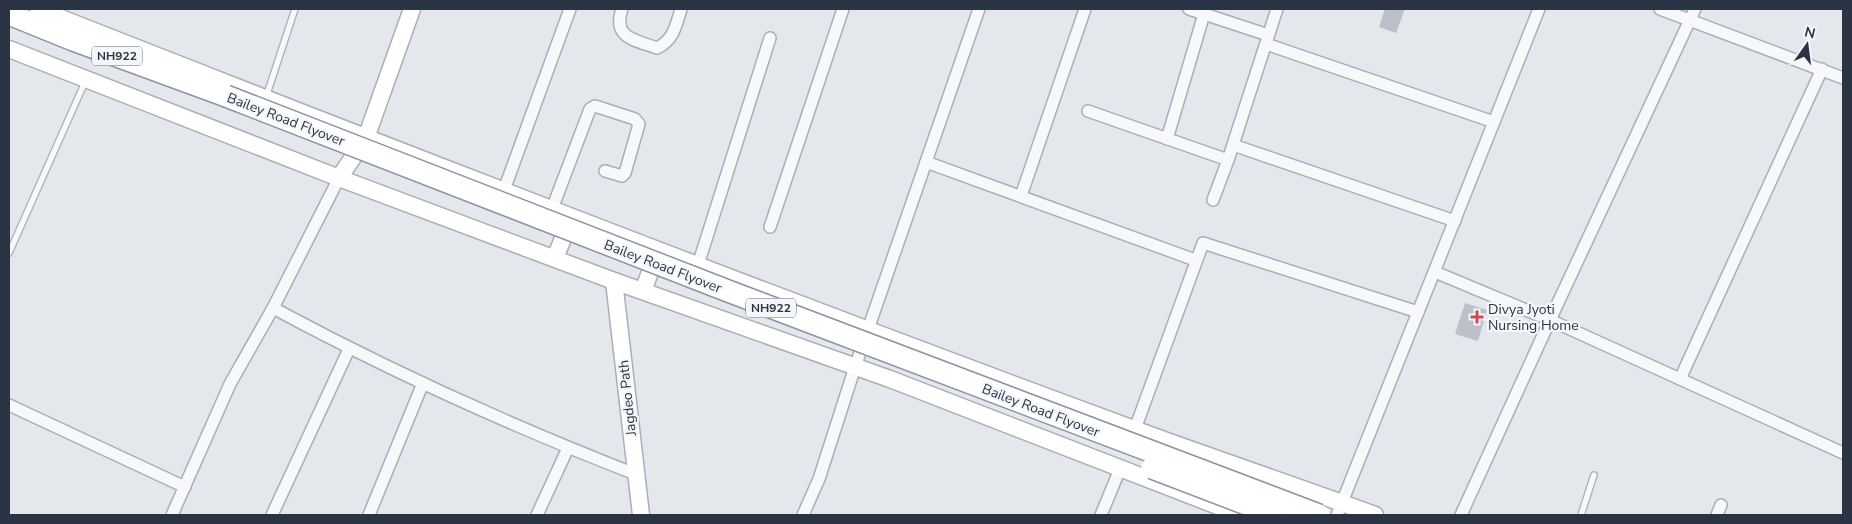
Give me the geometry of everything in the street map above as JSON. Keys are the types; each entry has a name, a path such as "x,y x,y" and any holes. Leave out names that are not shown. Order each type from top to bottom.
{"highway":[{"name":"Bailey Road Flyover","path":"9,14 224,102 1275,515"},
{"name":"Bailey Road Flyover","path":"9,27 224,102 1318,515"}],"main road":[{"path":"38,9 366,138 1135,429 1340,509 1375,515"},
{"path":"339,178 366,138 412,9"},
{"path":"9,49 339,178 614,281 854,367 1241,515"},
{"path":"554,258 572,217"},
{"path":"643,291 659,250"},
{"name":"Jagdeo Path","path":"614,281 641,515"}],"street":[{"path":"504,190 570,9"},
{"path":"622,9 618,19 620,30 628,37 657,48 666,44 672,37 681,9"},
{"path":"770,227 843,9"},
{"path":"802,515 819,479 854,367 979,9"},
{"path":"1021,196 1085,9"},
{"path":"1189,9 1267,40 1494,122"},
{"path":"1213,200 1228,160 1277,9"},
{"path":"1340,509 1539,9"},
{"path":"1660,9 1843,78"},
{"path":"1461,515 1695,9"},
{"path":"1167,139 1204,14"},
{"path":"698,264 770,38"},
{"path":"1680,379 1822,70"},
{"path":"552,209 590,109 595,106 634,119 639,124 625,174 622,176 605,171"},
{"path":"1088,111 1228,160"},
{"path":"1233,145 1455,221"},
{"path":"926,162 1195,260"},
{"path":"172,515 230,384 273,308 339,178"},
{"path":"1135,429 1195,260 1203,243 1418,312"},
{"path":"1434,272 1550,320 1843,453"},
{"path":"273,308 349,349 423,383 568,448 635,474"},
{"path":"272,515 349,349"},
{"path":"369,515 423,383"},
{"path":"9,405 184,488"},
{"path":"536,515 568,448"},
{"path":"1101,515 1120,469"}],"lane":[{"path":"265,98 295,9"},
{"path":"9,253 86,80"},
{"path":"1581,515 1594,475"}],"building":[{"path":"1385,9 1405,9 1396,33 1379,27"},
{"path":"1465,303 1487,310 1478,341 1455,334"}],"place":[{"name":"Divya Jyoti Nursing Home","path":"1477,317"}]}
